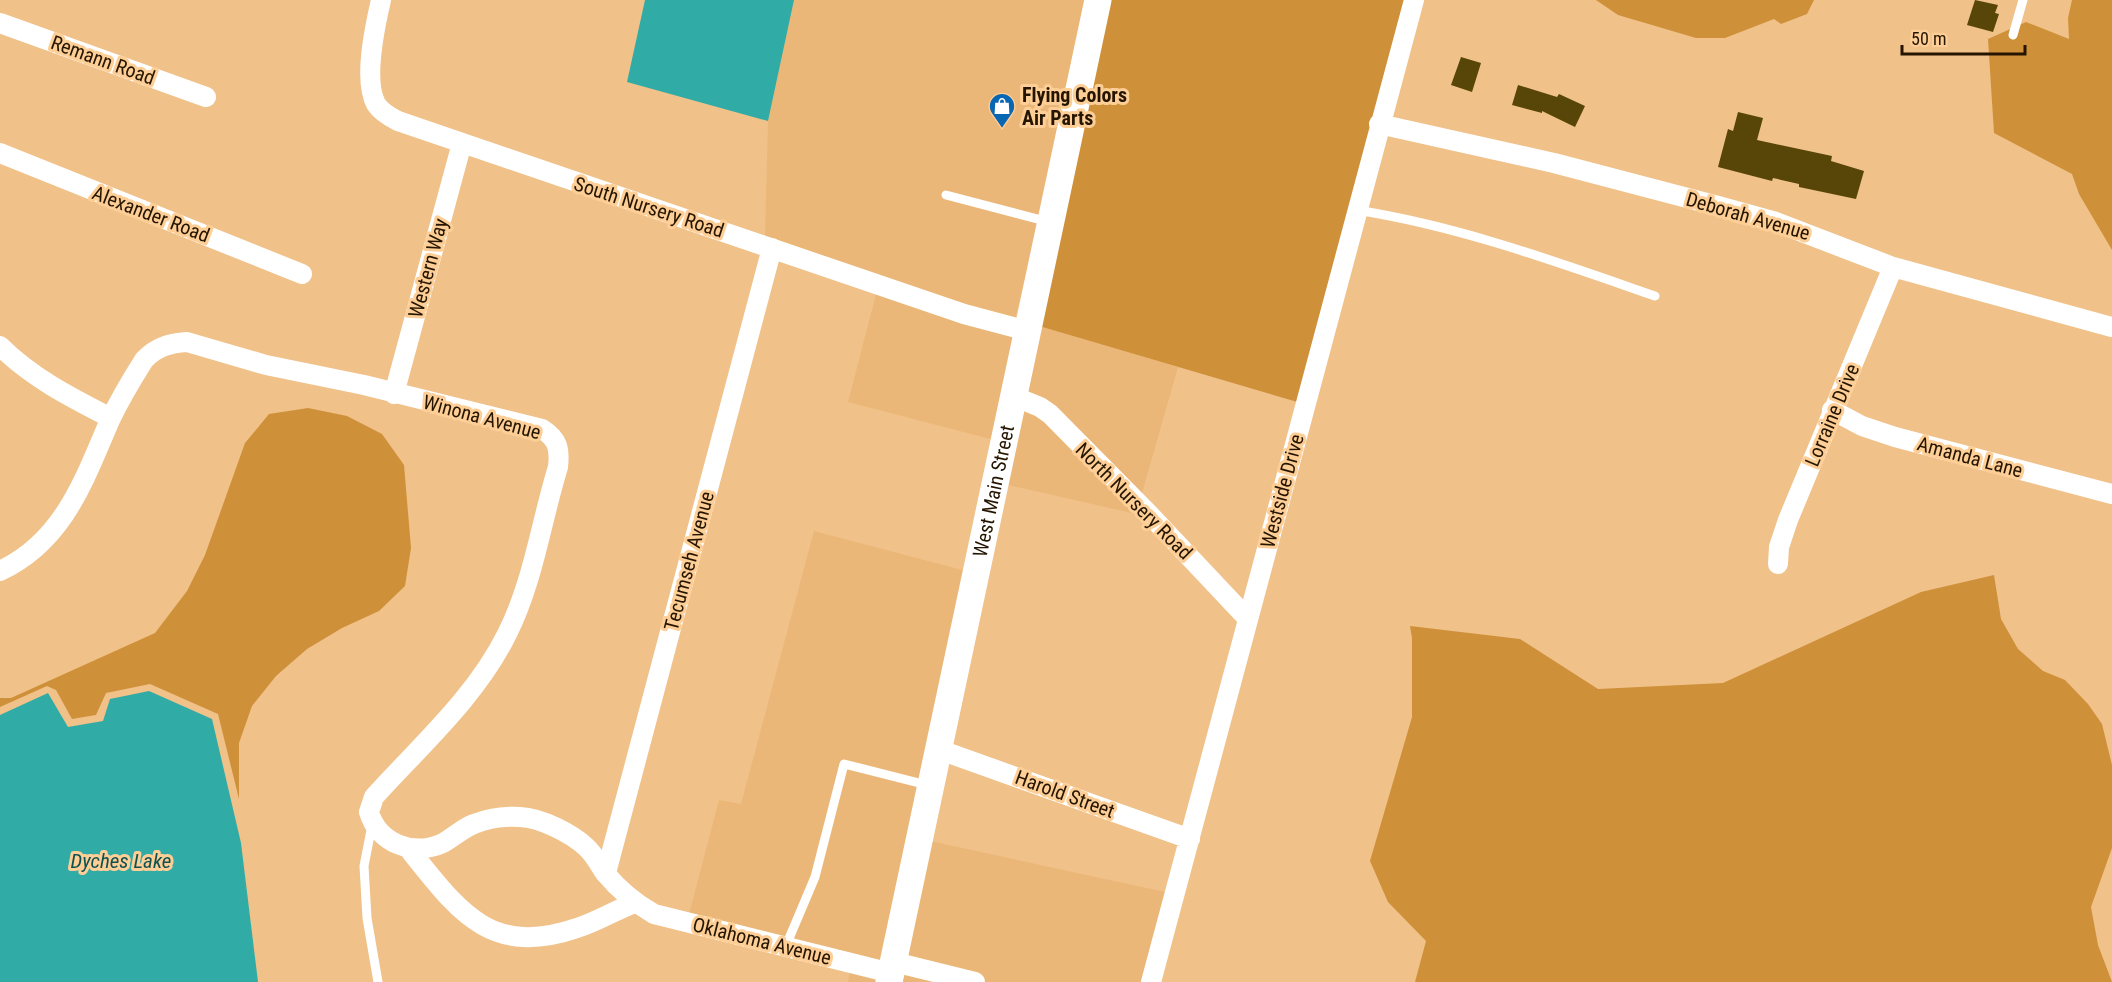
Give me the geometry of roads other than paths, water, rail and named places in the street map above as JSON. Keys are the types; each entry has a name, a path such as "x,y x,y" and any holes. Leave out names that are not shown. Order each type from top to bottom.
{"main road":[{"name":"West Main Street","path":"891,972 1098,0"}],"street":[{"name":"South Nursery Road","path":"381,0 372,50 372,96 376,105 398,121 964,314 1028,331"},
{"name":"Westside Drive","path":"1151,982 1246,618 1414,0"},
{"name":"Remann Road","path":"0,23 206,98"},
{"name":"Deborah Avenue","path":"1379,124 1554,163 1776,222 1893,267 2112,327"},
{"name":"Western Way","path":"394,394 462,143"},
{"name":"Alexander Road","path":"0,153 302,273"},
{"name":"Tecumseh Avenue","path":"606,873 772,248"},
{"name":"Lorraine Drive","path":"1778,564 1779,547 1788,520 1893,267"},
{"name":"Winona Avenue","path":"0,571 43,542 57,527 87,477 111,418 144,360 162,346 181,342 207,347 266,365 364,385 542,429 557,442 560,450 558,467 521,601 508,634 472,690 374,797 369,812 372,822"},
{"path":"0,346 26,369 61,392 111,418"},
{"name":"North Nursery Road","path":"1013,396 1040,407 1050,414 1148,513 1246,618"},
{"name":"Amanda Lane","path":"1832,410 1862,426 1895,437 2112,494"},
{"name":"Harold Street","path":"940,750 1190,839"},
{"path":"372,822 390,841 408,848 440,844 471,825 487,819 524,817 573,838 587,848 606,873 635,903 578,928 556,934 512,938 495,933 472,918 436,882 408,848"},
{"name":"Oklahoma Avenue","path":"635,903 654,914 785,948 891,972 975,982"}],"lane":[{"path":"2013,35 2023,0"},
{"path":"946,195 1052,223"},
{"path":"1356,210 1394,216 1521,249 1655,296"},
{"path":"785,948 815,877 844,764 932,786"},
{"path":"372,822 364,866 367,918 378,982"}],"water":[{"path":"645,0 794,0 768,121 627,82"},
{"name":"Dyches Lake","path":"149,691 212,719 241,843 258,982 0,982 0,715 48,693 68,727 103,721 110,699"}],"place":[{"name":"Flying Colors Air Parts","path":"1002,129"}]}
